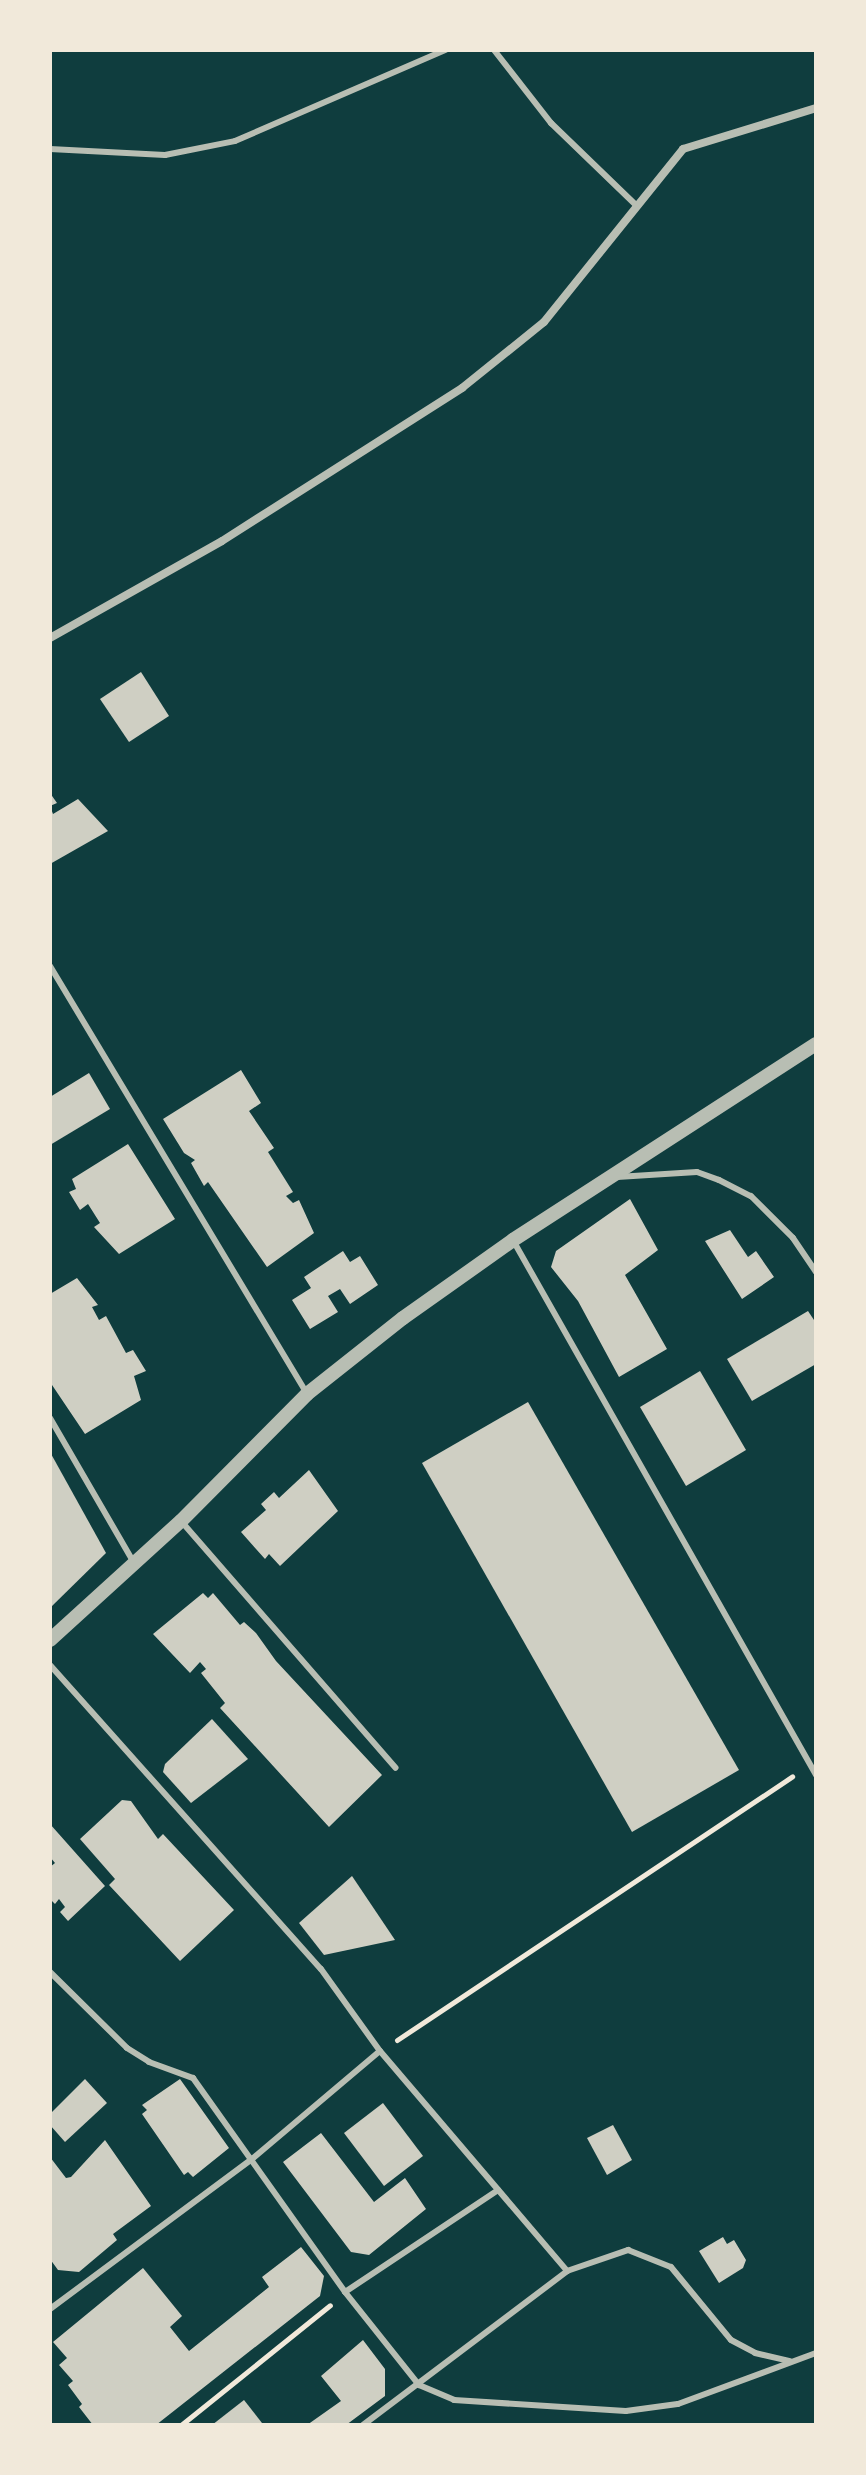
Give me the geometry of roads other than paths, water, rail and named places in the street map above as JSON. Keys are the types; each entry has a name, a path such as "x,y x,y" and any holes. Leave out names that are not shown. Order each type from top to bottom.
{"street":[{"path":"50,638 222,541 462,388 544,322 683,149 816,108"},
{"path":"50,1640 181,1521 307,1394 513,1240 617,1177 816,1044"}],"lane":[{"path":"50,149 165,155 235,141 445,50"},
{"path":"494,50 551,123 636,205"},
{"path":"50,966 307,1394"},
{"path":"617,1177 697,1172 719,1180 751,1196 793,1238 816,1272"},
{"path":"513,1240 816,1775"},
{"path":"50,1418 135,1564"},
{"path":"181,1521 396,1768"},
{"path":"50,1665 321,1969 380,2051 567,2271"},
{"path":"50,1972 127,2048 149,2062 193,2078 345,2292 419,2385 454,2400 626,2411 678,2404 816,2353"},
{"path":"50,2309 252,2159 380,2051"},
{"path":"345,2292 498,2190"},
{"path":"363,2425 567,2271 628,2250 648,2253 671,2267 731,2340 755,2353 791,2362"}]}
